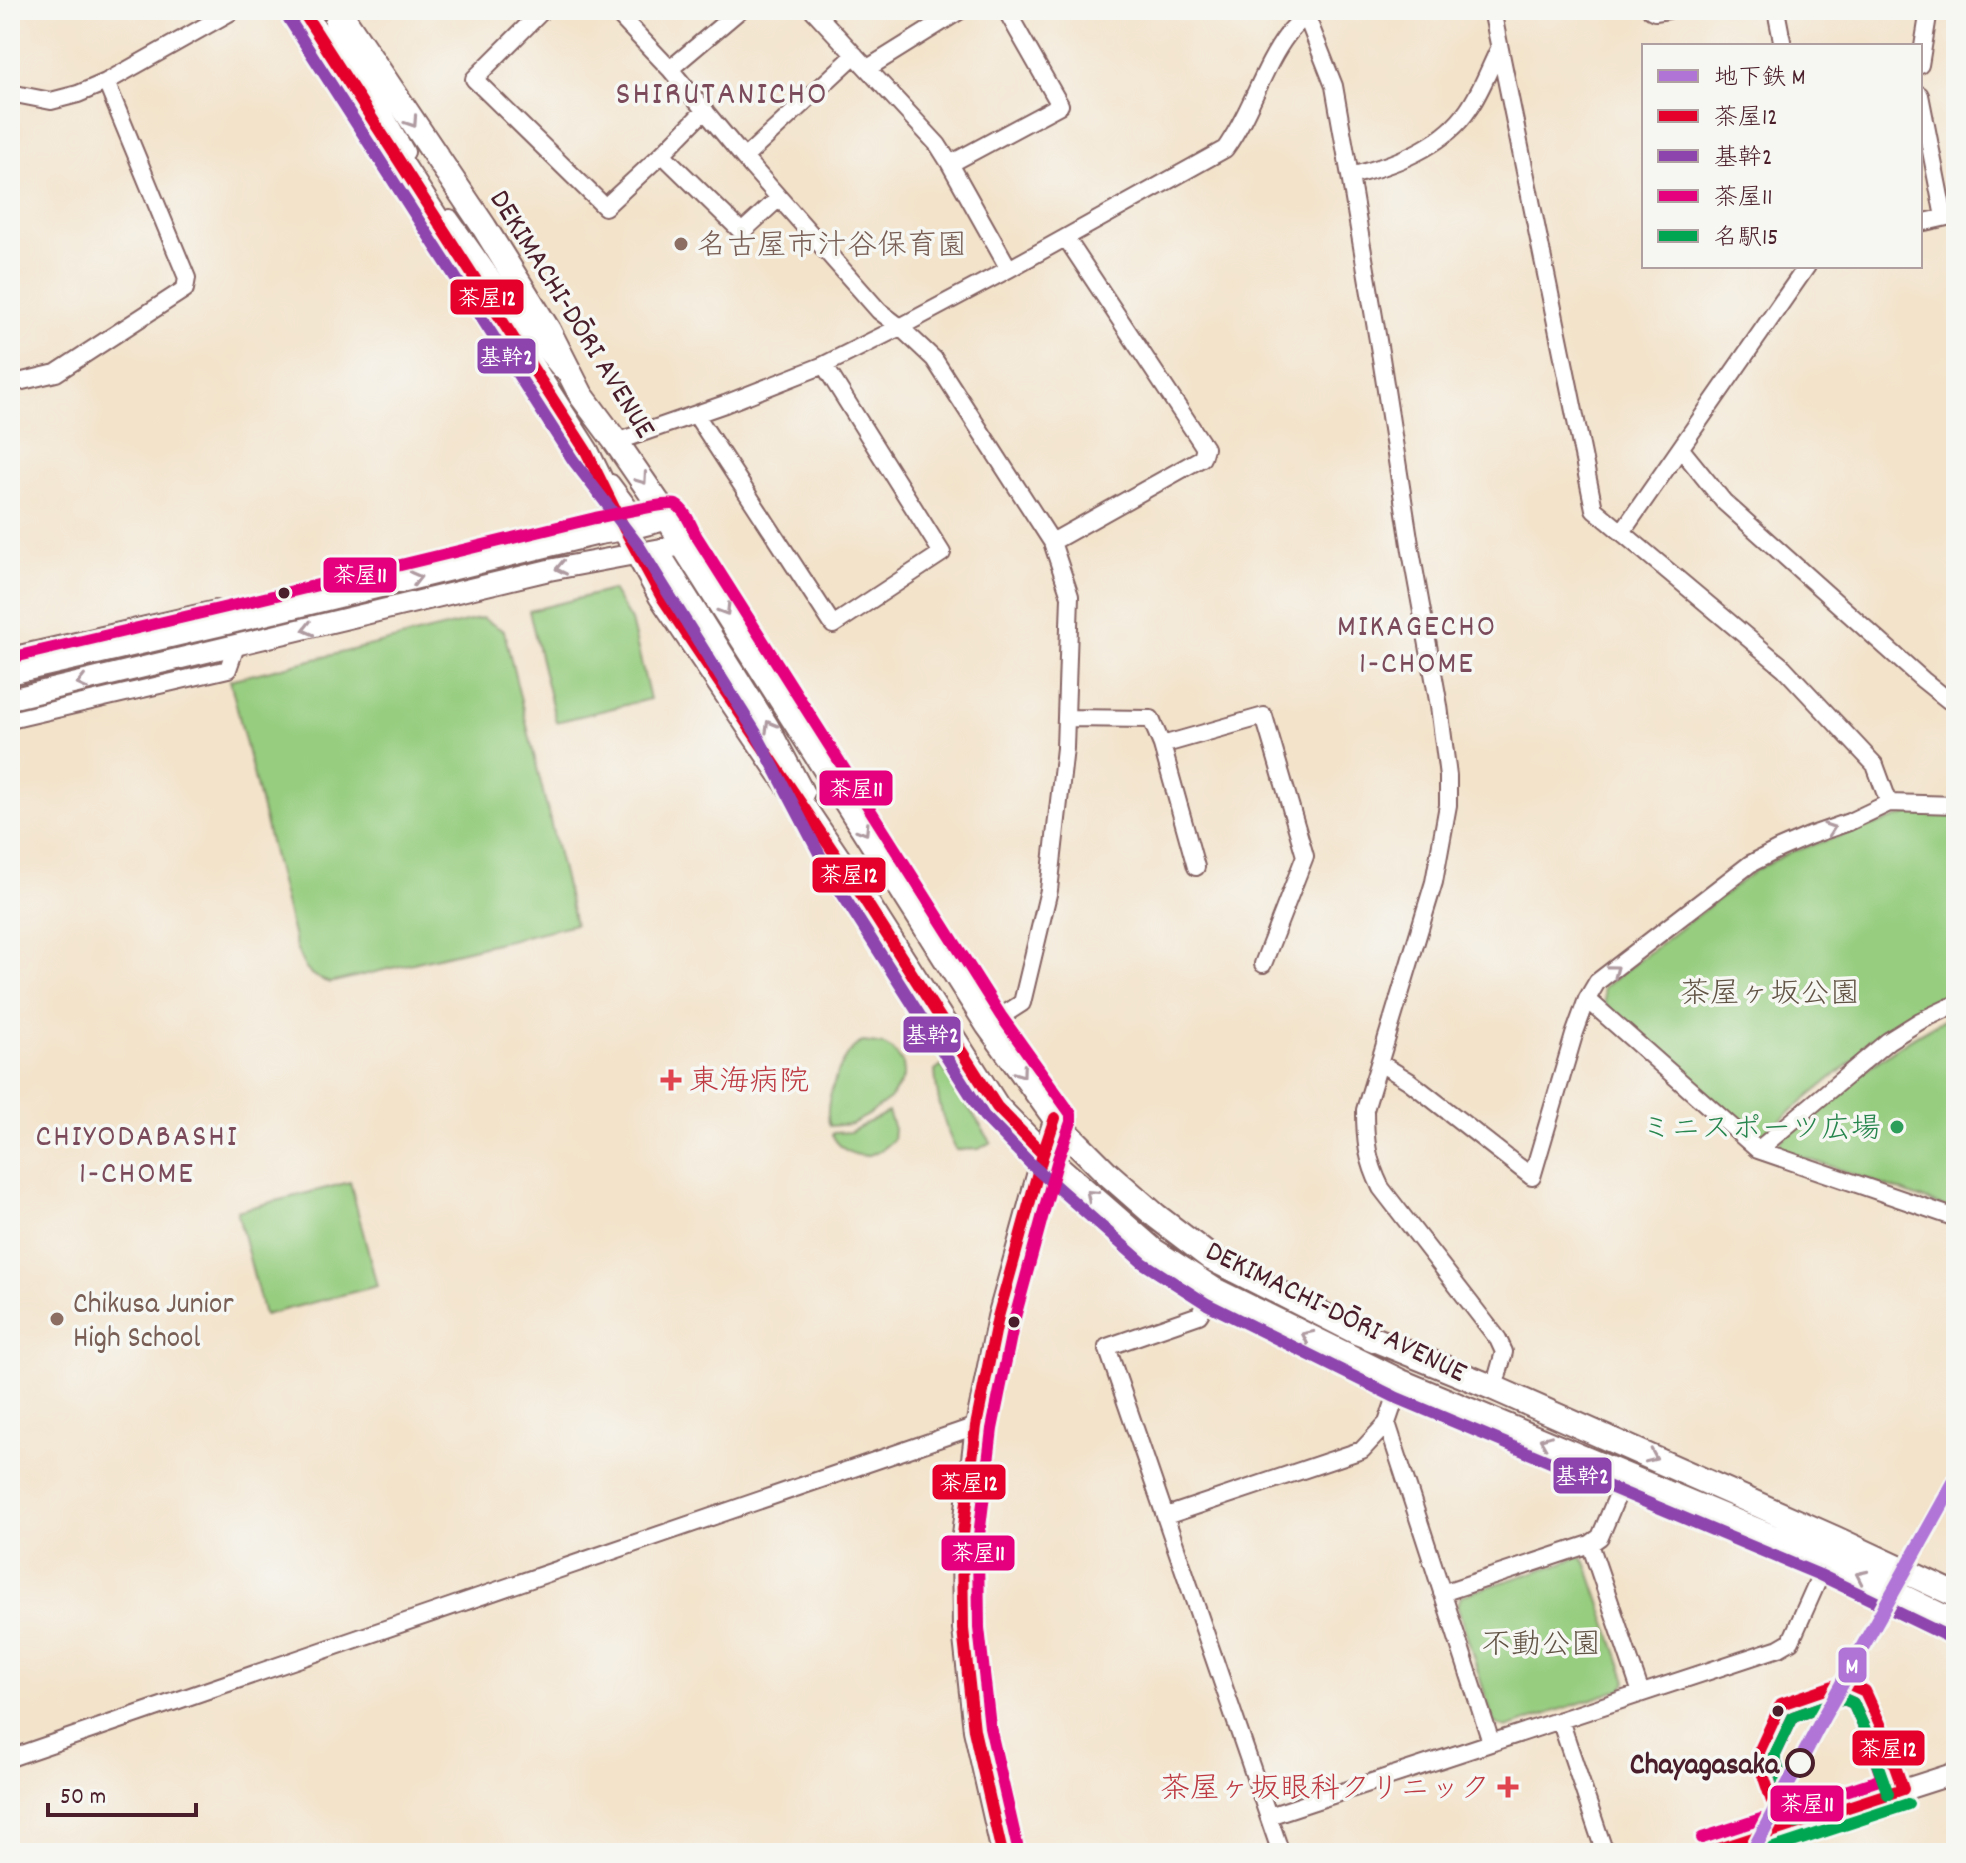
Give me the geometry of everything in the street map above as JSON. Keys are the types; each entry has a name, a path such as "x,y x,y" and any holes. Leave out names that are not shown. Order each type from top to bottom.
{"main road":[{"name":"DEKIMACHI-DŌRI AVENUE","path":"302,10 634,528 648,551 661,596 845,869 997,1107 1043,1154 1154,1251 1214,1290 1401,1382 1827,1560 1956,1623"},
{"name":"DEKIMACHI-DŌRI AVENUE","path":"338,10 484,227 548,330 581,395 669,519 988,1025 1063,1129 1106,1172 1211,1258 1359,1333 1494,1388 1956,1595"}],"street":[{"path":"10,93 51,101 78,94 106,82 234,10"},
{"path":"327,10 411,160 542,348 581,395"},
{"path":"543,10 474,79 605,207 705,110"},
{"path":"614,10 670,69 879,311 934,359 1052,542 1070,596 1065,748 1049,890 1022,1003 988,1025"},
{"path":"670,69 740,10"},
{"path":"813,10 938,145 1009,269"},
{"path":"868,68 961,10"},
{"path":"950,164 1060,105 1006,10"},
{"path":"1492,10 1594,509 1784,668 1875,765 1889,803"},
{"path":"1651,10 1668,10"},
{"path":"1776,10 1783,44"},
{"path":"1922,53 1929,10"},
{"path":"616,442 696,415 824,365 1009,269 1225,149 1275,55 1305,13 1334,86 1439,706 1448,776 1448,805 1434,882 1365,1110 1365,1138 1371,1168 1381,1188 1498,1339 1504,1352 1494,1388"},
{"path":"1350,176 1415,152 1448,131 1468,111 1499,49"},
{"path":"744,158 855,55"},
{"path":"10,384 56,373 185,289 187,278 106,82"},
{"path":"1922,103 1950,216 1922,223"},
{"path":"662,154 742,232 779,198"},
{"path":"1052,542 1202,458 1205,448 1066,238"},
{"path":"1622,532 1806,268"},
{"path":"696,415 833,625 942,553 824,365"},
{"path":"1681,449 1724,502 1923,680 1956,703"},
{"path":"10,674 669,519"},
{"path":"10,699 549,570 683,545"},
{"path":"10,656 216,609 231,623"},
{"path":"10,720 228,669 236,646"},
{"path":"1162,745 1264,716 1305,856 1263,964"},
{"path":"1066,718 1151,719 1162,745 1196,867"},
{"path":"1380,1063 1409,1081 1532,1177 1574,1035 1587,999 1597,982 1750,864 1789,844 1849,822 1889,803 1956,805"},
{"path":"1587,999 1758,1150 1956,1218"},
{"path":"1758,1150 1888,1041 1956,1004"},
{"path":"1002,1853 974,1730 963,1629 962,1543 976,1426 998,1317 1055,1118"},
{"path":"1214,1290 1199,1315 1107,1347 1281,1853"},
{"path":"1166,1516 1362,1450 1387,1423 1401,1382"},
{"path":"1387,1423 1491,1742"},
{"path":"10,1758 976,1426"},
{"path":"1442,1593 1590,1544 1600,1537 1626,1475"},
{"path":"1590,1544 1641,1693"},
{"path":"1269,1816 1779,1648 1791,1641 1827,1560"},
{"path":"1560,1720 1605,1853"},
{"path":"1707,1853 1956,1773"}],"green space":[{"path":"612,590 631,621 650,699 556,722 529,611"},
{"path":"482,618 504,631 575,924 330,983 316,978 307,971 296,947 230,680"},
{"name":"茶屋ヶ坂公園","path":"1912,813 1956,813 1956,995 1935,1003 1890,1030 1761,1136 1750,1135 1605,1004 1603,988 1756,870 1790,852"},
{"name":"茶屋ヶ坂公園","path":"1956,1014 1956,1211 1780,1148 1779,1142 1863,1072 1908,1040"},
{"path":"863,1042 884,1045 893,1050 903,1064 902,1081 890,1099 865,1117 852,1124 830,1126 828,1105 835,1079 848,1055"},
{"path":"942,1066 991,1142 979,1149 956,1150 951,1141 941,1112 936,1082 935,1071"},
{"path":"888,1112 894,1129 893,1140 870,1155 851,1153 840,1146 832,1135 850,1132"},
{"path":"350,1182 377,1286 264,1315 237,1211"},
{"name":"不動公園","path":"1580,1557 1586,1562 1627,1681 1622,1689 1506,1728 1494,1723 1457,1605 1460,1596"}],"metro line":[{"name":"M","path":"1752,1853 1956,1479"}],"transit line":[{"name":"茶屋12","path":"302,10 586,451 661,596 845,869 997,1107 1043,1154"},
{"name":"基幹2","path":"289,19 573,460 639,546 756,733 832,878 984,1116 1032,1165 1143,1263 1207,1304 1395,1397 1820,1575 1949,1637"},
{"name":"茶屋11","path":"10,658 595,518 671,504 683,511 1001,1016 1071,1114 1014,1321 992,1429 978,1544 979,1628 990,1727 1018,1849"},
{"name":"茶屋12","path":"1002,1853 974,1730 963,1629 962,1543 976,1426 998,1317 1055,1118"},
{"name":"茶屋12","path":"1781,1828 1759,1763 1759,1752 1781,1704 1845,1682 1865,1691 1903,1789"},
{"name":"茶屋11","path":"1844,1699 1853,1703 1882,1779 1791,1809 1775,1755 1793,1717 1844,1699"},
{"name":"名駅15","path":"1796,1823 1775,1755 1793,1717 1844,1699 1853,1703 1888,1794"},
{"name":"茶屋12","path":"1707,1853 1903,1789"},
{"name":"名駅15","path":"1759,1853 1908,1804"},
{"name":"茶屋11","path":"1702,1838 1761,1819"}],"place":[{"name":"名古屋市汁谷保育園","path":"681,244"},
{"name":"東海病院","path":"671,1080"},
{"name":"ミニスポーツ広場","path":"1897,1127"},
{"name":"Chikusa Junior High School","path":"57,1319"},
{"name":"Chayagasaka","path":"1800,1763"},
{"name":"茶屋ヶ坂眼科クリニック","path":"1508,1787"}],"district":[{"name":"SHIRUTANICHO","path":"722,91"},
{"name":"MIKAGECHO 1-CHOME","path":"1417,642"},
{"name":"CHIYODABASHI 1-CHOME","path":"137,1152"}]}
